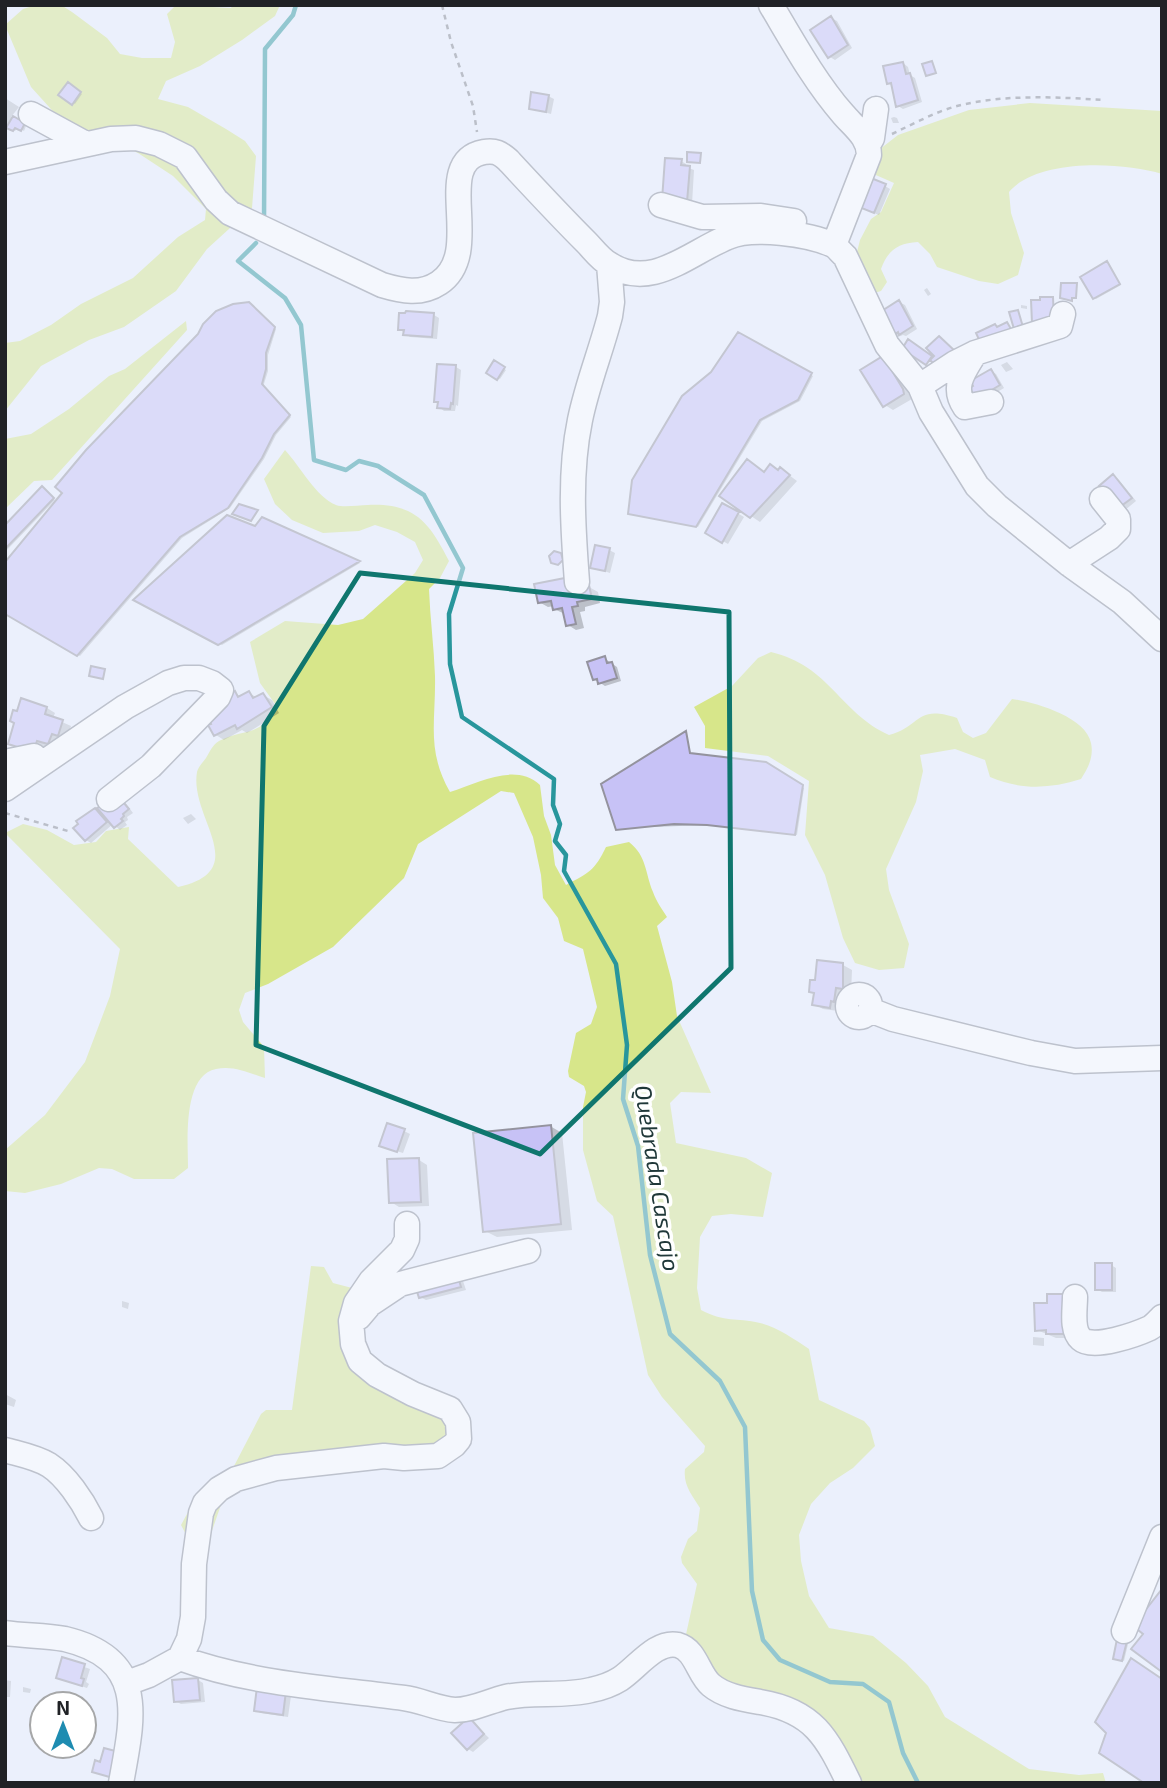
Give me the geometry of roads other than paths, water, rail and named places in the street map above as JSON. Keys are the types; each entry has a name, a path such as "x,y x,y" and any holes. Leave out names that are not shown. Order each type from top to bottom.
{"street":[{"path":"786,19 822,86 862,135 868,147 869,155 837,237 887,345 920,386 930,412 977,486 997,506 1069,564 1108,591 1162,639"},
{"path":"868,147 872,138 876,108"},
{"path":"31,114 86,144"},
{"path":"5,162 86,144 136,138 159,144 185,157 197,170 216,200 230,213 382,285 404,291 424,290 438,284 456,265 461,249 458,184 465,163 477,153 491,150 500,153 609,264 641,274 659,272 731,235 777,232 837,237"},
{"path":"660,205 702,217 761,216 837,237"},
{"path":"577,582 573,520 576,448 580,418 610,316 612,302 609,264"},
{"path":"920,386 975,353 1060,326 1063,314"},
{"path":"975,353 958,384 960,399 965,407 991,402"},
{"path":"1069,564 1118,529 1118,519 1102,499"},
{"path":"5,789 125,707 168,683 184,678 199,678 221,690 218,697 150,766 109,799"},
{"path":"5,762 34,756"},
{"path":"870,1010 893,1019 1031,1053 1075,1060 1162,1058"},
{"path":"127,1684 180,1658 189,1639 193,1617 194,1564 201,1513 205,1503 219,1489 236,1479 276,1468 384,1456 438,1456 459,1439 458,1422 450,1409 377,1376 360,1361 352,1344 351,1321 356,1303 371,1281 402,1250 407,1239 407,1224"},
{"path":"352,1329 370,1304 400,1284 527,1251"},
{"path":"1075,1297 1075,1326 1080,1339 1088,1343 1098,1343 1152,1327 1162,1317"},
{"path":"5,1450 48,1465 58,1472 80,1499 91,1518"},
{"path":"1124,1632 1162,1537"},
{"path":"12,1640 64,1639 102,1654 118,1669 127,1684 132,1723 121,1783"},
{"path":"180,1658 246,1675 411,1699 455,1710 522,1695 558,1695 590,1691 618,1681 653,1652 666,1645 680,1646 690,1653 709,1684 724,1693 771,1704 802,1715 819,1729 830,1744 849,1783"}],"waterway":[{"name":"Quebrada Cascajo","path":"264,222 265,49 293,15 296,5"},
{"name":"Quebrada Cascajo","path":"256,243 238,261 285,298 301,325 314,460 346,470 359,461 378,466 424,495 463,568 449,614 450,664 462,717 554,779 553,805 560,824 555,841 566,855 564,871 616,964 627,1045 623,1099 638,1146 650,1255 670,1334 720,1381 745,1427 752,1591 763,1640 780,1660 830,1682 863,1684 889,1702 903,1753 918,1783"}]}
